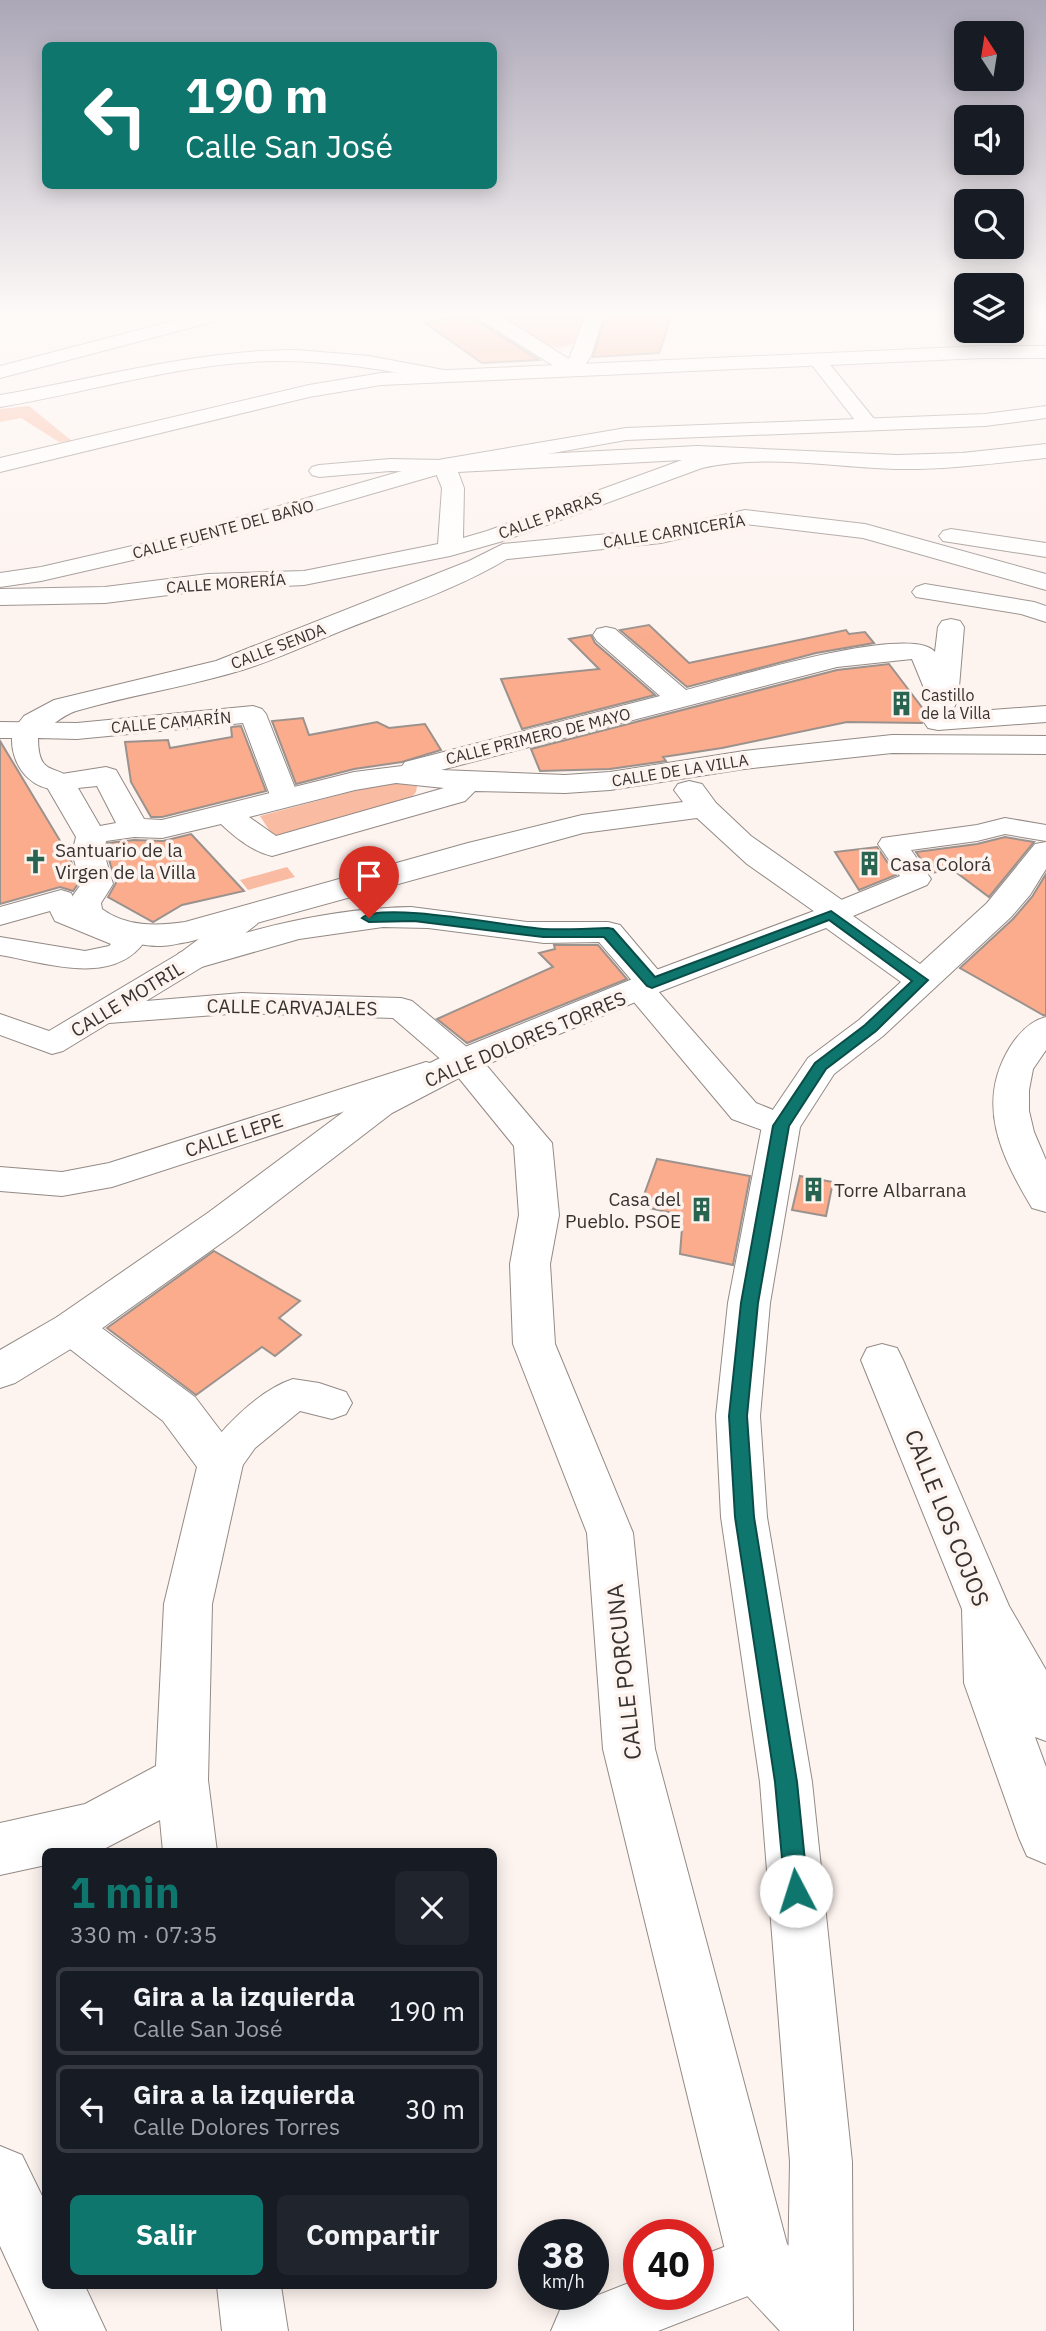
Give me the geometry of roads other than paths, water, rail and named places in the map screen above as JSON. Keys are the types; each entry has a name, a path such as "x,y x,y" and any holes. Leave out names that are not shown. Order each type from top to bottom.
{"street":[{"path":"0,465 172,424"},
{"path":"444,466 626,434 877,424"},
{"path":"988,424 1022,455"},
{"path":"319,471 390,465 444,466 624,455 730,455 897,463 1046,451"},
{"name":"CALLE PARRAS","path":"450,549 500,544 695,463 730,455"},
{"path":"444,466 453,488 450,549"},
{"name":"CALLE FUENTE DEL BAÑO","path":"0,580 41,574 172,544 444,466"},
{"name":"CALLE CARNICERÍA","path":"500,544 661,536 745,517 865,531 977,565 1046,582"},
{"path":"865,531 938,534 1046,550"},
{"name":"CALLE SENDA","path":"26,731 34,722 64,706 226,667 396,600 500,544"},
{"name":"CALLE MORERÍA","path":"0,597 105,595 208,582 304,578 450,549"},
{"path":"925,592 1013,605 1046,614"},
{"path":"951,627 943,705 1001,709 1036,715"},
{"path":"606,635 680,699"},
{"name":"CALLE PRIMERO DE MAYO","path":"396,774 836,659 913,650 923,654 943,705"},
{"name":"CALLE CAMARÍN","path":"0,730 77,731 253,715 285,798"},
{"path":"892,744 899,733 918,724 1036,715"},
{"path":"26,731 24,745 29,763 43,779 59,782 106,776 134,828"},
{"name":"CALLE DE LA VILLA","path":"91,837 134,828 162,829 396,774 467,782 590,783 744,760 892,744 1046,745"},
{"path":"828,751 779,768 689,790 748,851 920,980"},
{"path":"59,782 91,837 88,852 97,884 85,903 86,912 93,919 130,933 160,936 246,918 479,849 582,824 704,808"},
{"path":"228,813 244,830 272,847 454,795 467,782"},
{"name":"CALLE DOLORES TORRES","path":"0,1371 72,1328 223,1222 379,1104 463,1061 917,879 892,844 1005,827 1046,833"},
{"path":"820,2329 821,2162 786,1782 744,1517 738,1416 749,1303 781,1126 821,1066 870,1028 999,910 1046,851"},
{"path":"0,916 61,899 66,915 130,941 119,953 89,961 0,946"},
{"path":"191,960 261,937 353,919 414,917 543,933 608,932 646,986 744,1111 781,1126"},
{"name":"CALLE MOTRIL","path":"0,1024 52,1044 191,960 246,918"},
{"name":"CALLE CARVAJALES","path":"102,1014 242,1003 401,1007 463,1061"},
{"path":"1046,1028 1026,1049 1010,1083 1009,1102 1018,1146 1046,1198"},
{"name":"CALLE LEPE","path":"0,1179 62,1184 112,1175 463,1061"},
{"name":"CALLE PORCUNA","path":"463,1061 533,1143 539,1215 530,1264 534,1344 610,1533 629,1749 760,2262 820,2329"},
{"path":"72,1328 179,1409 220,1464"},
{"name":"CALLE LOS COJOS","path":"882,1360 986,1609 989,1683 1046,1838"},
{"path":"190,1848 182,1780 188,1604 220,1464 240,1437 292,1394 332,1403"},
{"path":"986,1609 1046,1718"},
{"path":"0,1849 93,1828 182,1780"},
{"path":"0,2177 42,2266"},
{"path":"714,2280 760,2262"},
{"path":"52,2289 73,2331"},
{"path":"249,2289 255,2331"},
{"path":"581,2331 636,2310"}],"place":[{"name":"Castillo de la Villa","path":"901,704"},
{"name":"Santuario de la Virgen de la Villa","path":"35,861"},
{"name":"Casa Colorá","path":"870,864"},
{"name":"Torre Albarrana","path":"814,1190"},
{"name":"Casa del Pueblo. PSOE","path":"701,1210"}]}
